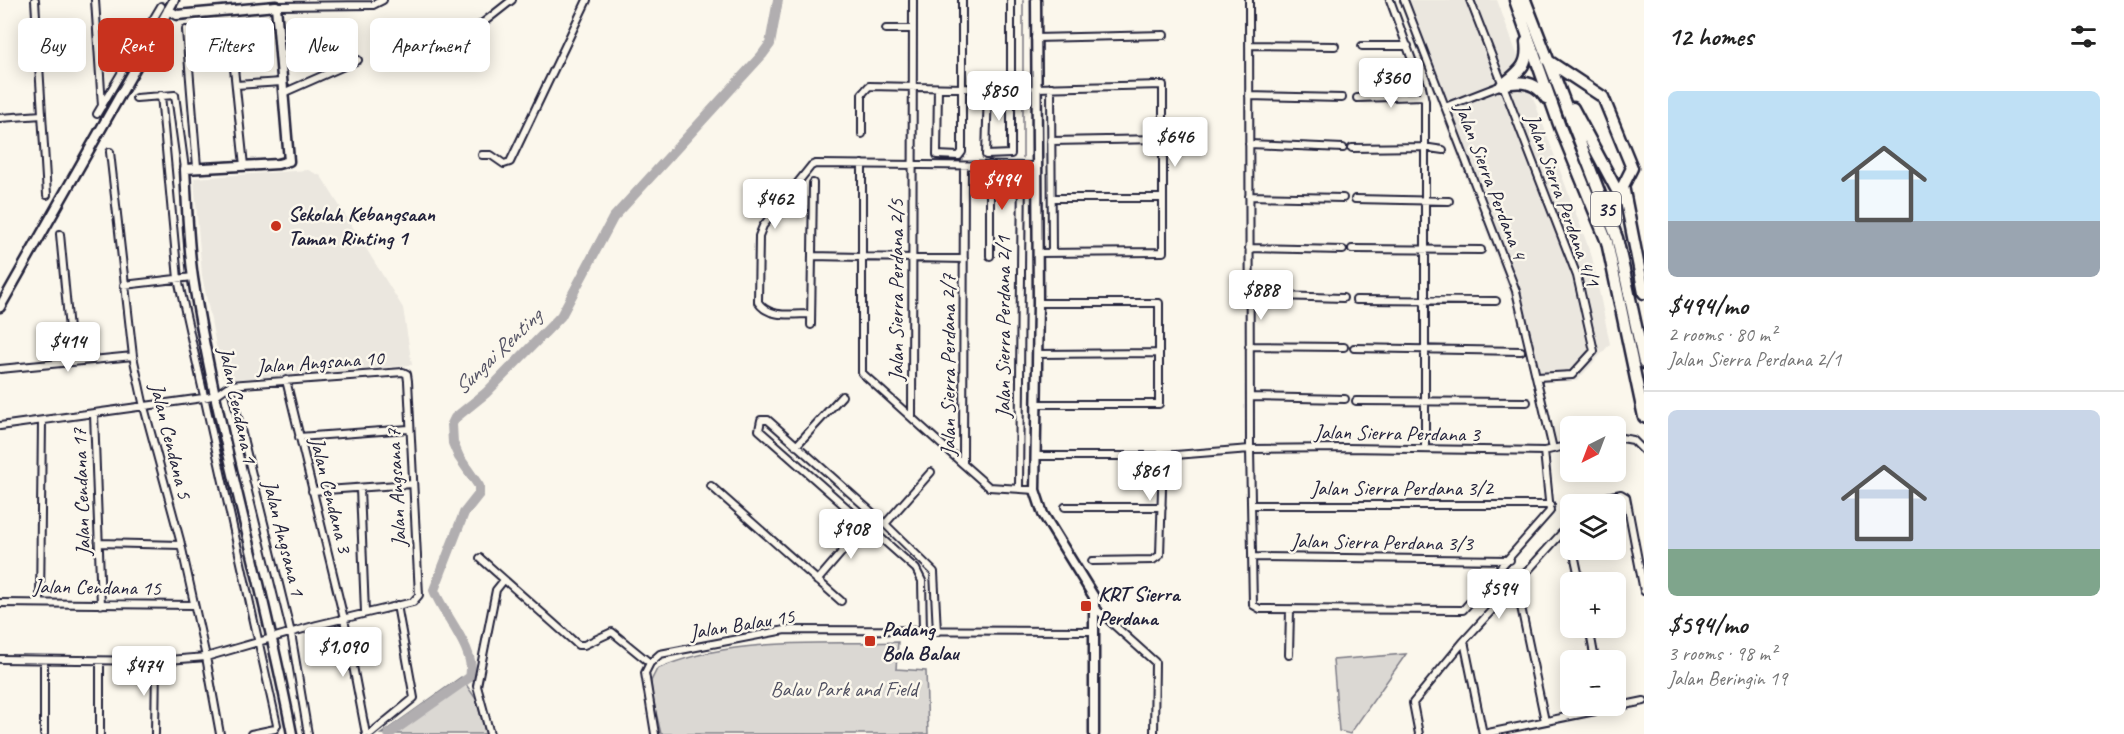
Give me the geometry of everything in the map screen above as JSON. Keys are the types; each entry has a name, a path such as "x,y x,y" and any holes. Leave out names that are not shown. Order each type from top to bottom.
{"highway":[{"name":"35","path":"1515,0 1560,128 1607,242 1644,417"},
{"name":"35","path":"1525,0 1617,238 1644,363"},
{"path":"1502,85 1520,71 1527,60 1521,16"},
{"path":"1547,60 1603,97 1632,168 1623,184 1644,293"},
{"path":"1547,60 1628,213"},
{"path":"1502,85 1519,81 1537,88 1544,95 1560,128"}],"street":[{"path":"35,0 47,195"},
{"path":"95,0 102,106"},
{"path":"97,114 162,5 174,0"},
{"path":"489,18 512,0"},
{"path":"482,155 491,155 504,164 510,162 587,0"},
{"name":"Jalan Sierra Perdana 2/5","path":"912,417 913,0"},
{"path":"938,88 939,156 959,156 962,152 963,0"},
{"path":"988,89 986,155 1011,154 1011,0"},
{"path":"1036,0 1035,166 1038,303 1035,490 1043,514 1091,589 1095,608 1094,734"},
{"path":"1249,0 1250,449 1253,605 1260,609 1290,610 1463,610 1510,560 1548,514 1551,505 1544,451"},
{"path":"1390,0 1424,96 1425,432"},
{"name":"Jalan Sierra Perdana 4","path":"1404,0 1516,291 1553,449"},
{"name":"Jalan Sierra Perdana 4/1","path":"1470,0 1577,276 1594,351 1572,375 1537,377"},
{"path":"162,5 177,15 251,4 276,6 294,3 340,2 373,5 382,1"},
{"path":"0,307 162,5"},
{"path":"184,169 289,161 276,6"},
{"path":"886,29 913,29"},
{"path":"1035,38 1164,35"},
{"path":"1249,45 1335,46"},
{"path":"1362,46 1408,46"},
{"path":"280,54 286,54"},
{"path":"189,72 197,167"},
{"path":"235,72 244,166"},
{"path":"283,93 331,72"},
{"path":"236,85 282,82"},
{"path":"1035,88 1163,85 1163,252 1037,254"},
{"path":"1445,107 1502,85"},
{"path":"862,134 862,94 869,86 1011,89"},
{"path":"1051,87 1052,252"},
{"name":"Jalan Cendana 1","path":"251,734 275,729 277,725 261,644 202,398 178,279 161,95 171,94 177,99 193,277 216,395 274,639 292,734"},
{"path":"136,98 161,95"},
{"path":"1249,96 1342,98"},
{"path":"1357,98 1424,96"},
{"path":"0,118 42,115"},
{"path":"1051,141 1162,139"},
{"path":"1249,144 1343,148"},
{"path":"1352,148 1423,147 1443,150"},
{"name":"Jalan Cendana 5","path":"110,152 134,356 144,407 181,545 206,657 220,734"},
{"path":"811,314 772,314 761,308 758,302 759,236 763,226 815,164 1035,166"},
{"path":"862,164 862,373 963,464"},
{"path":"990,165 990,256"},
{"name":"Jalan Sierra Perdana 2/7","path":"964,166 963,464 989,487 1035,490"},
{"name":"Jalan Sierra Perdana 2/1","path":"1019,488 1022,166"},
{"path":"811,325 813,183"},
{"path":"1249,196 1343,198"},
{"path":"1052,198 1162,198"},
{"path":"1355,199 1449,201"},
{"path":"60,234 72,361"},
{"path":"1249,248 1343,250"},
{"path":"1352,249 1481,250"},
{"name":"Jalan Sierra Perdana 2/7","path":"812,256 964,259"},
{"path":"124,285 193,277"},
{"path":"1249,295 1343,298"},
{"path":"1356,300 1496,301"},
{"path":"1037,404 1159,404 1159,303 1038,303"},
{"path":"1250,346 1344,347"},
{"path":"1354,348 1521,351"},
{"path":"1037,354 1158,353"},
{"path":"0,369 134,356"},
{"name":"Jalan Angsana 10","path":"0,426 202,398 216,395 230,386 403,372 407,374"},
{"name":"Jalan Angsana 7","path":"398,605 417,599 407,374"},
{"name":"Jalan Cendana 3","path":"286,380 344,618 366,734"},
{"name":"Jalan Angsana 1","path":"230,386 291,633 308,734"},
{"path":"796,446 842,396"},
{"path":"1250,397 1344,399"},
{"path":"1356,400 1425,399 1527,402"},
{"name":"Jalan Cendana 17","path":"94,414 102,605"},
{"path":"923,632 921,576 866,524 759,430 761,420 768,420 885,524 934,572 937,632"},
{"path":"40,603 42,421"},
{"path":"300,437 409,429"},
{"path":"1626,439 1633,440 1644,451"},
{"path":"1425,440 1425,449"},
{"name":"Jalan Sierra Perdana 3","path":"1035,456 1163,456 1250,449 1544,451 1560,447"},
{"path":"1092,561 1153,560 1162,552 1163,456"},
{"path":"885,524 931,472"},
{"path":"312,491 412,484"},
{"path":"711,486 841,601"},
{"path":"360,489 365,612"},
{"path":"1626,497 1644,591"},
{"name":"Jalan Sierra Perdana 3/2","path":"1252,505 1551,505"},
{"path":"1065,507 1162,507"},
{"path":"817,581 866,524"},
{"path":"1419,734 1413,703 1464,641 1560,536"},
{"path":"99,543 181,545"},
{"name":"Jalan Sierra Perdana 3/3","path":"1253,557 1510,560"},
{"path":"480,558 578,645 584,645 612,632 650,663 645,673 655,734"},
{"path":"489,734 477,687 496,590 504,580"},
{"path":"1516,583 1545,721"},
{"name":"Jalan Cendana 15","path":"0,603 194,605"},
{"path":"0,659 156,661 206,657 261,644 365,612 398,605 414,698 370,734"},
{"path":"1095,608 1155,662 1154,734"},
{"path":"1289,655 1290,610"},
{"name":"Jalan Balau 15","path":"650,663 660,654 785,630 1095,631"},
{"path":"1464,641 1483,734 1565,716"},
{"path":"44,660 44,734"},
{"path":"100,661 100,734"},
{"path":"154,734 156,661"},
{"path":"1626,703 1644,701"}],"shaded area":[{"path":"1398,0 1497,0 1592,257 1610,344 1577,381 1533,382 1519,317"},
{"name":"Sekolah Kebangsaan Taman Rinting 1","path":"308,170 321,176 403,308 412,365 227,380 222,376 202,275 194,178"}],"green space":[{"name":"Balau Park and Field","path":"898,642 896,669 926,671 928,734 661,734 651,681 657,669 685,658 715,651 776,644"},
{"path":"1406,654 1350,734 1339,731 1333,660"},
{"path":"461,677 476,699 486,734 381,734"}],"waterway":[{"name":"Sungai Renting","path":"389,734 470,677 469,656 434,590 464,513 479,494 479,486 459,457 453,443 452,424 455,418 486,393 561,316 613,218 770,44 778,0"},
{"path":"1023,0 1023,158"}],"place":[{"name":"Sekolah Kebangsaan Taman Rinting 1","path":"276,226"},
{"name":"KRT Sierra Perdana","path":"1086,606"},
{"name":"Padang Bola Balau","path":"870,641"}]}
